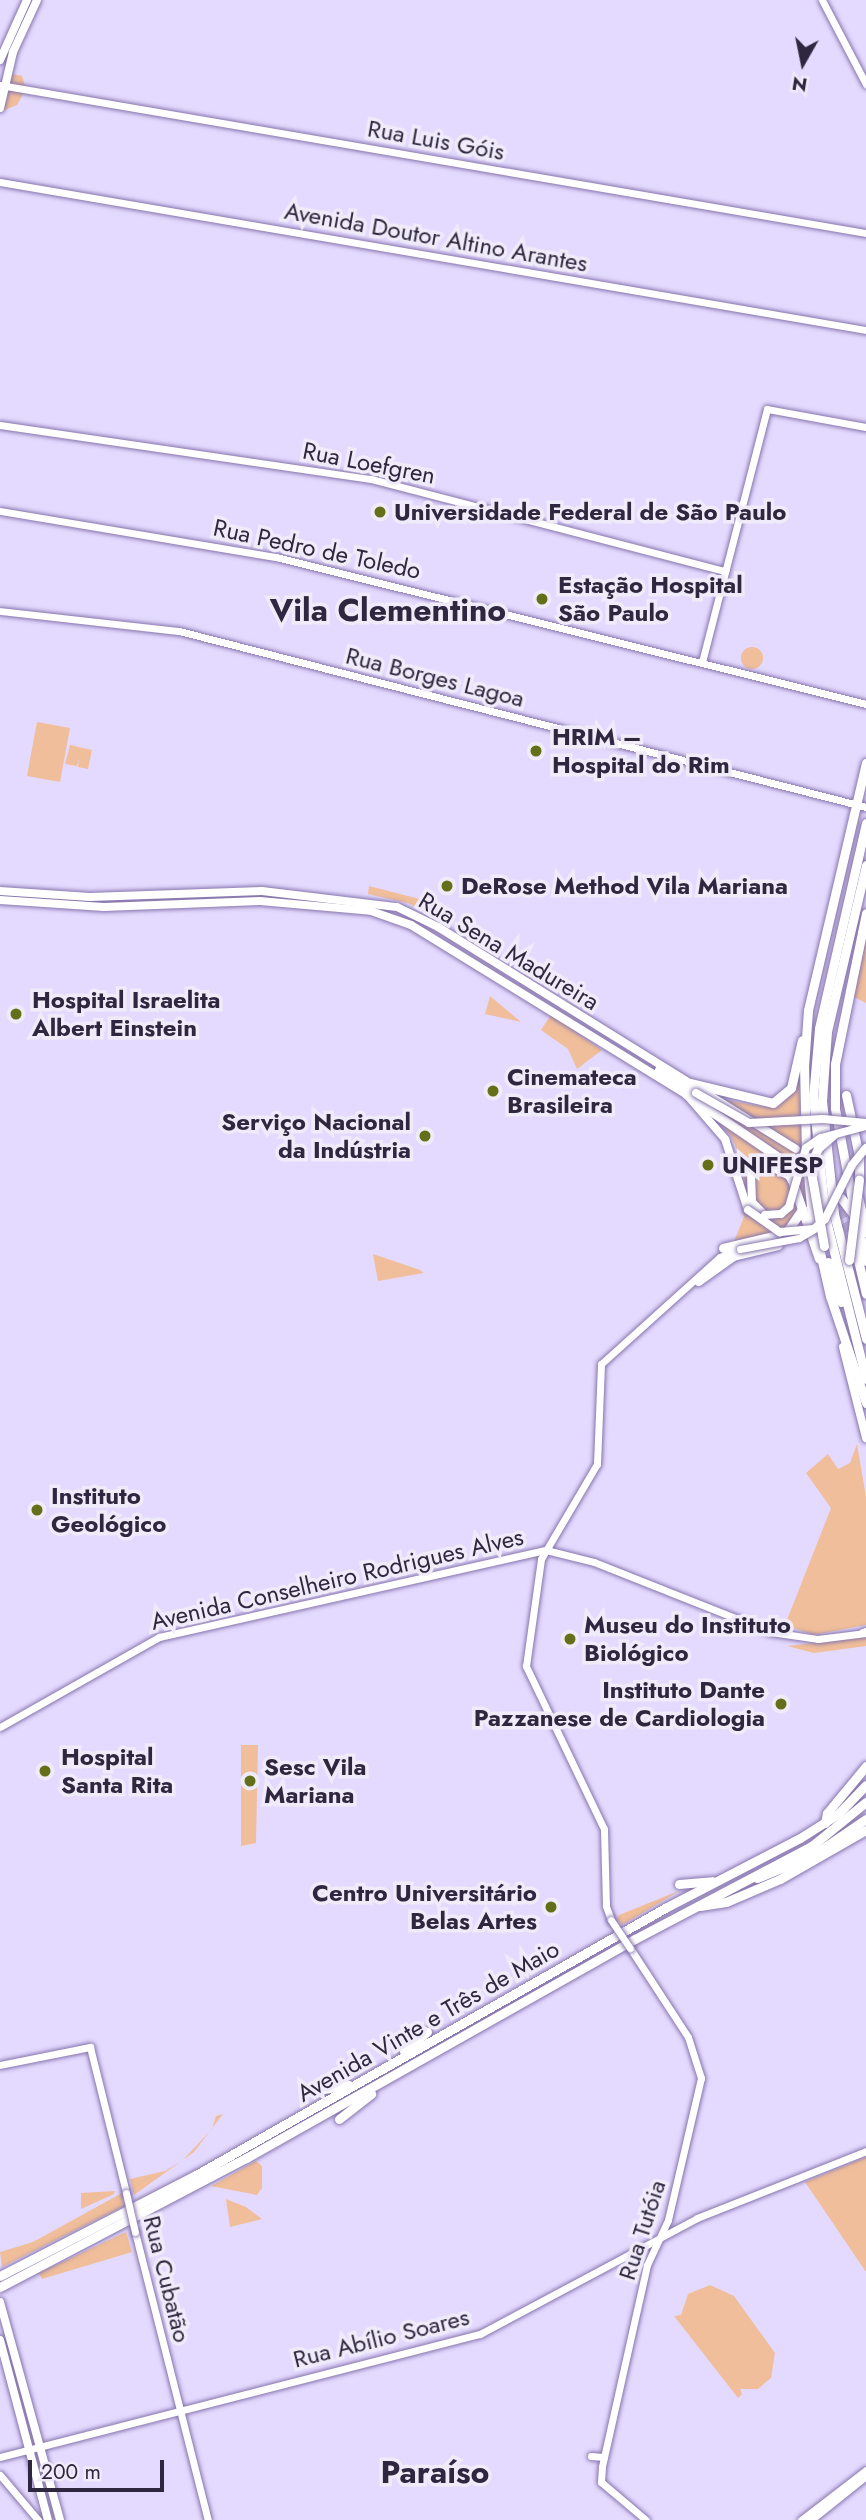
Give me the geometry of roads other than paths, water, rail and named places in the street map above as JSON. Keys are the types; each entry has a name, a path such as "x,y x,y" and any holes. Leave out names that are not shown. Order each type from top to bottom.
{"highway":[{"path":"690,1083 760,1104 778,1101 792,1086 808,1010 861,805 866,763"},
{"path":"806,1153 821,1017 866,824"},
{"path":"866,865 835,994 822,1066 820,1148 866,1339"},
{"path":"835,1108 838,1033 866,913"},
{"path":"835,994 831,1057 835,1108 866,1261"},
{"path":"808,1010 804,1067 806,1153 812,1217 841,1337 866,1403"},
{"path":"691,1094 763,1144 792,1180 811,1246 824,1269"},
{"path":"846,1095 859,1179"},
{"path":"813,1097 825,1216 866,1379"},
{"path":"833,1135 818,1148 810,1166 824,1246 858,1349"},
{"path":"842,1142 866,1232"},
{"path":"848,1272 859,1179 866,1160"},
{"path":"841,1198 856,1218"},
{"path":"723,1248 788,1232 802,1209"},
{"path":"785,1243 790,1239 788,1232"},
{"path":"698,1280 733,1256 802,1239 811,1246"},
{"path":"854,1242 866,1294"},
{"path":"825,1823 827,1813 866,1766"},
{"name":"Avenida Vinte e Três de Maio","path":"0,2276 196,2175 825,1823 866,1786"},
{"name":"Avenida Vinte e Três de Maio","path":"0,2287 376,2087 698,1906 813,1845 866,1802"},
{"path":"752,1877 788,1868 866,1819"},
{"path":"698,1906 726,1902 780,1879 866,1830"},
{"path":"679,1884 718,1881"},
{"path":"396,2061 427,2032"},
{"path":"317,2090 358,2083"},
{"path":"339,2119 376,2087"}],"main road":[{"path":"0,60 27,0"},
{"path":"0,108 2,85 37,0"},
{"name":"Rua Sena Madureira","path":"0,891 90,897 262,891 397,907 420,916 796,1149"},
{"name":"Rua Sena Madureira","path":"0,900 90,907 260,901 381,913 448,946 691,1094"},
{"path":"609,1033 625,1049 691,1094 749,1123 823,1119 866,1125"},
{"path":"691,1094 725,1139 748,1210 780,1232 814,1229 825,1219 852,1164 866,1148"},
{"path":"792,1180 771,1164 754,1167 748,1190 751,1202 765,1215 786,1211 806,1148 833,1135 866,1125"},
{"path":"841,1337 866,1438"},
{"path":"0,2306 60,2520"},
{"path":"0,2340 48,2520"},
{"path":"0,2365 9,2374"}],"street":[{"path":"822,0 866,75"},
{"path":"827,0 833,18 866,83"},
{"name":"Rua Luis Góis","path":"2,85 866,233"},
{"name":"Avenida Doutor Altino Arantes","path":"0,182 866,330"},
{"path":"702,662 767,410 866,427"},
{"name":"Rua Loefgren","path":"0,425 367,478 725,571"},
{"name":"Rua Pedro de Toledo","path":"0,511 261,554 347,573 866,704"},
{"name":"Rua Borges Lagoa","path":"0,611 179,631 861,805"},
{"path":"698,1280 720,1257 740,1249 799,1238 814,1229"},
{"name":"Avenida Conselheiro Rodrigues Alves","path":"0,1727 165,1635 546,1550 597,1464 601,1364 698,1280"},
{"path":"546,1550 594,1562 771,1632 818,1639 865,1633"},
{"name":"Rua Tutóia","path":"546,1550 526,1666 604,1829 606,1906 611,1920 687,2035 701,2078 661,2237 647,2265 601,2465"},
{"name":"Rua Cubatão","path":"0,2065 90,2047 208,2520"},
{"name":"Rua Abílio Soares","path":"0,2457 480,2334 697,2218 866,2151"},
{"path":"591,2456 601,2465 601,2482 646,2520"},
{"path":"801,2520 866,2470"},
{"path":"0,2475 38,2520"},
{"path":"811,2520 866,2476"}],"tunnel":[{"path":"833,1198 853,1238"}],"place":[{"name":"Universidade Federal de São Paulo","path":"380,512"},
{"name":"Estação Hospital São Paulo","path":"542,599"},
{"name":"HRIM – Hospital do Rim","path":"536,751"},
{"name":"DeRose Method Vila Mariana","path":"447,886"},
{"name":"Hospital Israelita Albert Einstein","path":"16,1014"},
{"name":"Cinemateca Brasileira","path":"493,1091"},
{"name":"Serviço Nacional da Indústria","path":"425,1136"},
{"name":"UNIFESP","path":"708,1165"},
{"name":"Instituto Geológico","path":"37,1510"},
{"name":"Museu do Instituto Biológico","path":"570,1639"},
{"name":"Instituto Dante Pazzanese de Cardiologia","path":"781,1704"},
{"name":"Hospital Santa Rita","path":"45,1771"},
{"name":"Sesc Vila Mariana","path":"250,1781"},
{"name":"Centro Universitário Belas Artes","path":"551,1907"}],"district":[{"name":"Vila Clementino","path":"388,610"},
{"name":"Paraíso","path":"435,2472"}]}
